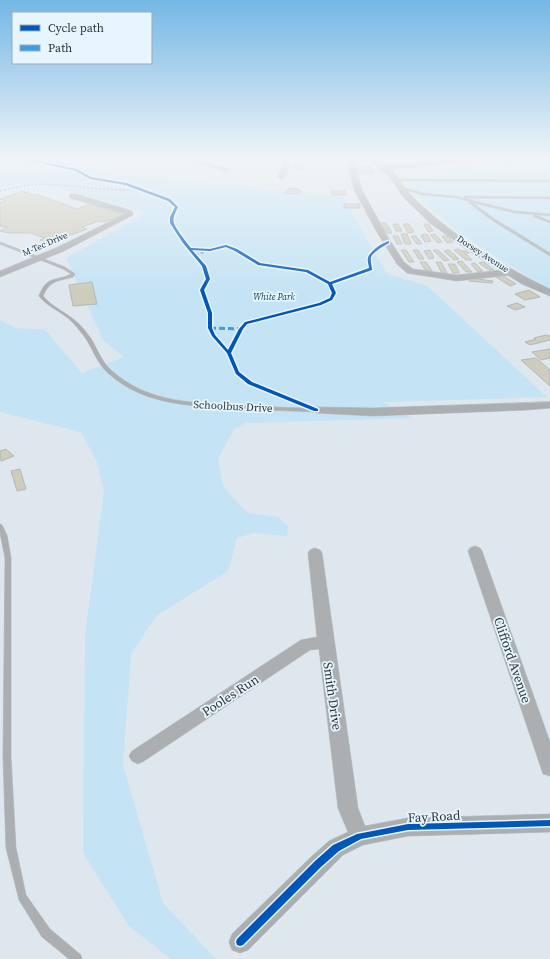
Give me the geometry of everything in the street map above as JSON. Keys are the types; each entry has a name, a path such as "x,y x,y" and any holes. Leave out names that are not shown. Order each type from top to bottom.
{"street":[{"name":"M-Tec Drive","path":"0,274 86,237 129,215 129,213 96,203"},
{"path":"366,203 382,234 401,264 410,271 457,278 511,272"},
{"name":"Dorsey Avenue","path":"414,203 433,221 470,247 526,282 550,293"},
{"name":"Schoolbus Drive","path":"316,410 374,412 527,408 550,404"},
{"name":"Clifford Avenue","path":"475,551 550,768"},
{"name":"Smith Drive","path":"316,553 326,644 348,808 360,836"},
{"name":"Pooles Run","path":"138,756 307,644 326,644"},
{"name":"Fay Road","path":"240,942 336,848 360,836 408,827 550,823"}],"lane":[{"path":"472,203 494,220 550,255"},
{"path":"478,203 501,209 530,214 550,215"},
{"path":"530,214 550,222"},
{"path":"0,243 38,258"},
{"name":"Schoolbus Drive","path":"38,258 64,268 73,274 72,276 49,282 41,296 45,301 69,317 89,337 100,362 111,374 130,387 148,396 167,401 205,406 316,410"},
{"path":"0,526 4,534 8,558 3,756 11,848 22,897 46,933 77,959"}],"path":[{"path":"197,255 210,250"}],"green space":[{"name":"White Park","path":"110,203 346,203 387,274 426,285 547,397 383,402 412,418 246,423 234,429 218,459 223,486 247,513 278,517 288,526 287,536 253,533 237,538 228,571 156,616 131,654 123,765 163,903 216,959 171,959 129,926 83,853 85,635 104,492 97,462 81,432 0,412 0,320 15,328 45,330 82,373 124,357 103,340 66,258 147,213"},
{"path":"424,203 550,203 550,288 491,253 436,214"}],"building":[{"path":"0,203 60,203 77,209 90,204 123,215 104,222 99,221 82,227 87,229 55,241 46,242 40,240 45,238 30,233 8,233 0,231 7,227 0,226"},
{"path":"344,204 360,204 360,208 344,208"},
{"path":"380,223 386,223 392,233 387,233"},
{"path":"393,224 398,224 402,231 396,231"},
{"path":"403,224 409,224 414,232 408,233"},
{"path":"424,224 429,224 433,231 428,232"},
{"path":"401,234 407,234 411,244 405,244"},
{"path":"427,234 431,241 425,242 421,235"},
{"path":"435,234 442,242 438,243 430,235"},
{"path":"393,236 398,236 402,244 397,244"},
{"path":"411,236 416,236 422,244 417,244"},
{"path":"442,236 447,236 453,242 447,243"},
{"path":"459,249 469,253 465,253 472,260 466,260 454,250"},
{"path":"401,250 406,250 414,262 409,262"},
{"path":"413,250 418,250 424,259 419,259"},
{"path":"430,250 434,258 429,259 424,251"},
{"path":"433,250 438,250 449,260 444,261"},
{"path":"449,250 459,259 454,260 444,251"},
{"path":"462,261 472,272 466,272 457,262"},
{"path":"420,262 426,262 432,271 426,271"},
{"path":"436,262 441,262 447,273 442,273"},
{"path":"484,262 494,270 489,270 479,263"},
{"path":"475,263 483,271 478,272 471,264"},
{"path":"448,264 455,264 459,273 453,273"},
{"path":"502,275 516,284 510,286 496,277"},
{"path":"470,278 493,281 492,283 469,281"},
{"path":"92,282 97,304 73,306 69,285"},
{"path":"529,290 540,297 525,300 515,294"},
{"path":"517,303 525,307 515,310 507,306"},
{"path":"546,335 550,336 550,340 530,345 525,342 536,339 534,338"},
{"path":"550,349 550,358 541,360 532,352"},
{"path":"536,358 550,370 550,386 521,360"},
{"path":"6,449 14,456 1,461 0,451"},
{"path":"20,469 26,489 17,491 11,471"}],"marked path":[{"path":"210,328 241,329"}],"cycle path":[{"path":"172,203 177,207 172,217 172,223 184,242 204,266 208,279 202,290 210,313 210,328 213,335 229,353 237,373 250,383 316,410"},
{"path":"330,283 371,269 369,257 388,242"},
{"path":"191,249 210,250 226,246 236,250 259,264 307,271 330,283 334,293 331,299 320,304 246,323 241,329 229,353"},
{"path":"240,942 336,848 360,836 408,827 550,823"}]}
